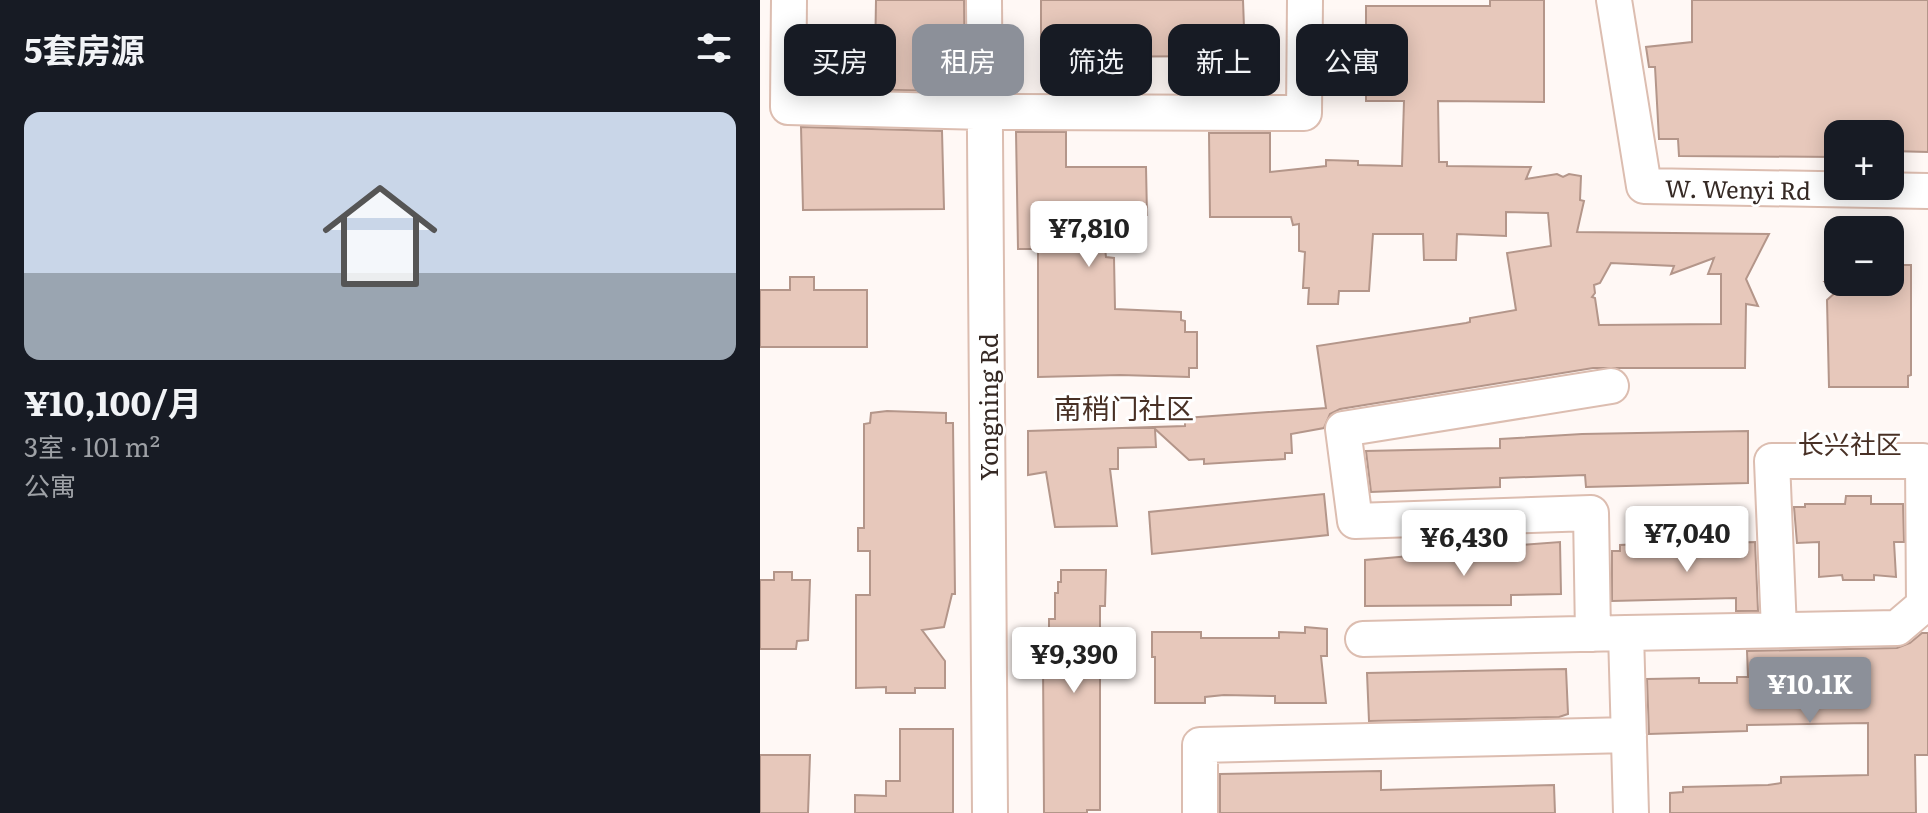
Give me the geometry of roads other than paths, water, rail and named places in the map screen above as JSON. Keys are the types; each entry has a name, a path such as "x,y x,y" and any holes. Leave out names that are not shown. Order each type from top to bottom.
{"street":[{"path":"789,0 788,107 985,112 1304,113 1305,0"},
{"name":"Yongning Rd","path":"984,0 990,813"},
{"name":"W. Wenyi Rd","path":"1614,0 1644,186 1928,191"},
{"path":"1611,386 1343,429 1355,521 1591,513 1629,735 1631,813"},
{"path":"1363,639 1897,628 1924,605 1923,461 1772,461 1779,630"},
{"path":"1200,813 1200,745 1629,735"}],"district":[{"name":"南稍门社区","path":"1124,407"},
{"name":"长兴社区","path":"1850,442"}]}
